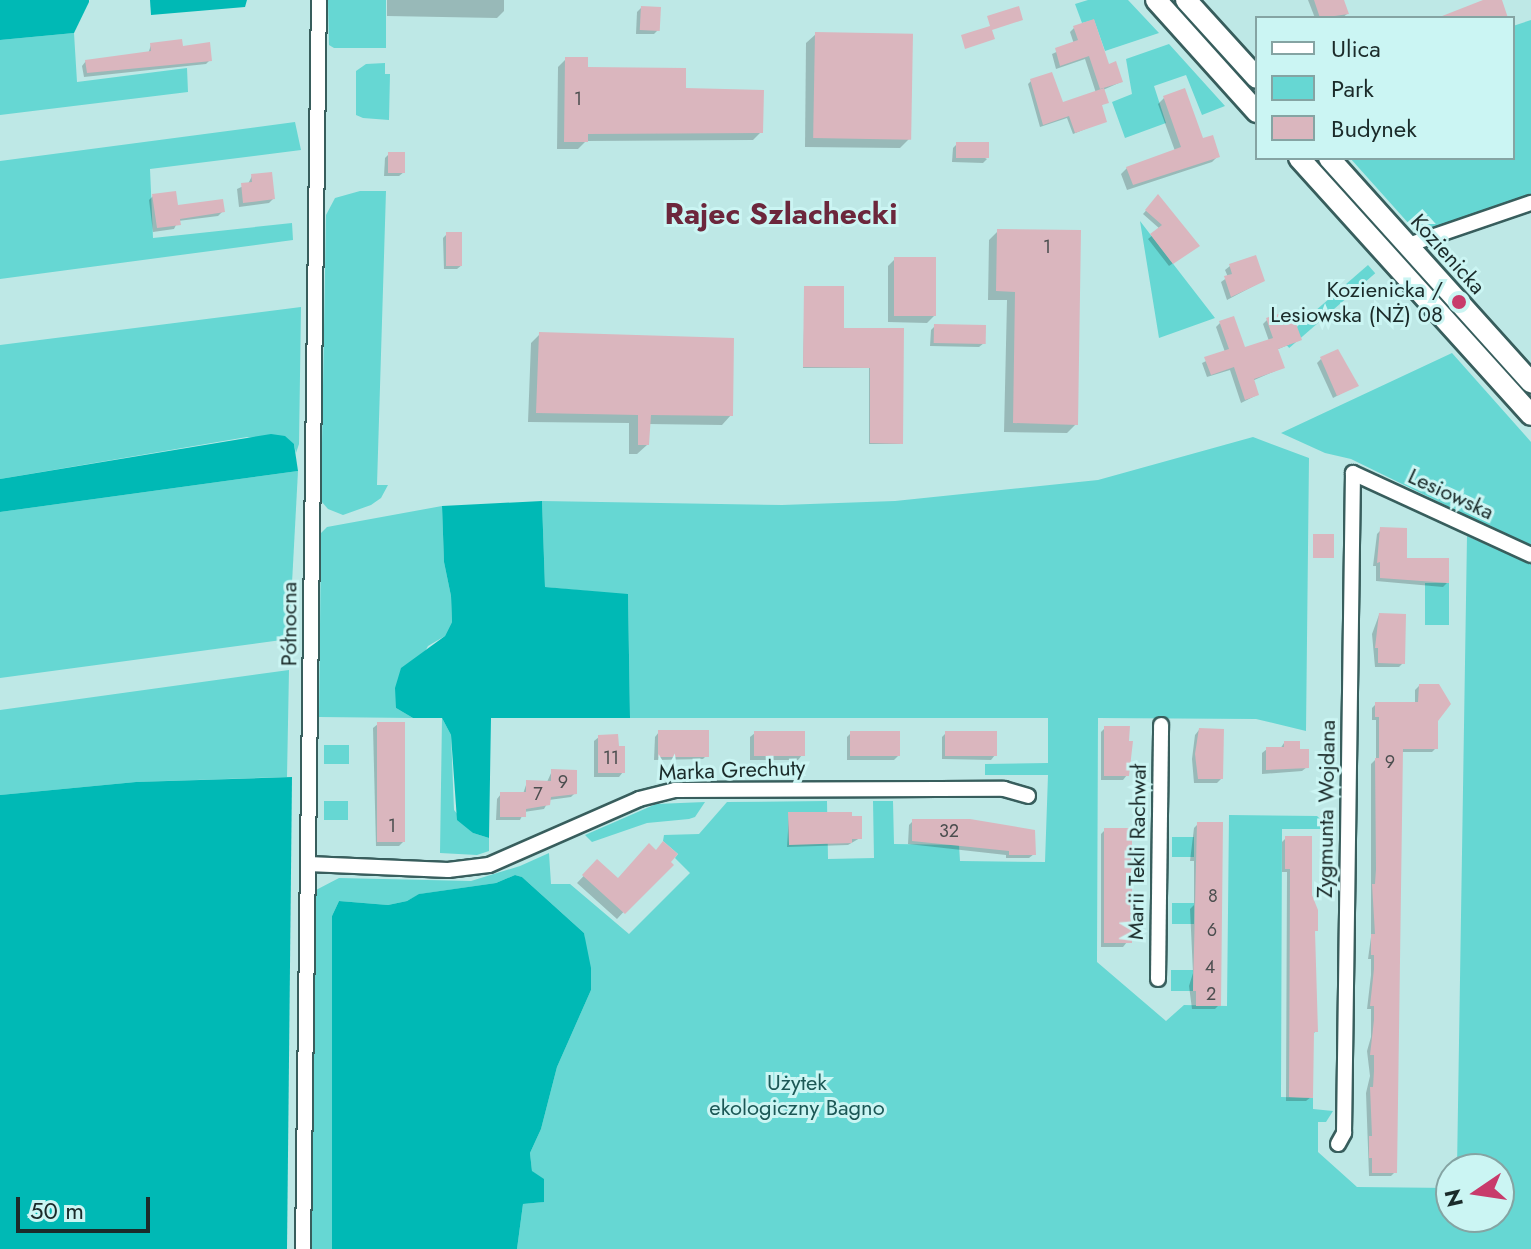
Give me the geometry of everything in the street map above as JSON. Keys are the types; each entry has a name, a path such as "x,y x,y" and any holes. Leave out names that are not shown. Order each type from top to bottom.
{"main road":[{"path":"1156,0 1255,110"},
{"path":"1186,0 1255,76"},
{"path":"1301,160 1531,415"},
{"name":"Kozienicka","path":"1331,160 1531,382"}],"street":[{"name":"Północna","path":"303,1249 319,0"},
{"path":"1408,245 1531,203"},
{"name":"Lesiowska","path":"1353,473 1531,555"},
{"name":"Zygmunta Wojdana","path":"1338,1144 1344,1133 1353,473"},
{"name":"Marii Tekli Rachwał","path":"1158,979 1161,725"},
{"name":"Marka Grechuty","path":"308,864 448,870 480,867 508,860 639,799 675,790 1004,789 1028,796"}],"green space":[{"path":"328,0 386,0 386,48 334,48 329,45"},
{"path":"1088,0 1128,0 1159,33 1105,51 1094,20 1082,23 1075,4"},
{"path":"1531,20 1531,195 1419,235 1352,160 1515,160 1515,25"},
{"path":"74,33 77,82 187,68 188,92 0,115 0,40"},
{"path":"1169,44 1225,106 1202,115 1186,75 1154,86 1166,123 1125,138 1112,102 1132,94 1126,59"},
{"path":"385,63 385,74 390,74 389,120 356,115 356,71 366,64"},
{"path":"295,122 301,150 150,169 153,238 292,223 293,240 0,279 0,161"},
{"path":"360,191 386,191 377,485 388,485 381,498 371,505 343,515 328,509 321,501 326,215 335,198"},
{"path":"1140,221 1150,234 1215,318 1159,338"},
{"path":"1368,265 1375,273 1289,348 1282,340"},
{"path":"301,307 299,444 296,453 294,444 247,437 0,479 0,345"},
{"path":"1452,353 1531,442 1531,547 1351,459 1325,453 1281,433"},
{"name":"Użytek ekologiczny Bagno","path":"1253,437 1309,458 1306,731 1256,719 1098,718 1097,962 1166,1021 1184,1005 1227,1006 1229,815 1317,816 1331,829 1282,829 1281,1097 1313,1098 1313,1109 1333,1111 1326,1122 1318,1122 1318,1152 1357,1187 1435,1188 1435,1233 1515,1233 1515,1153 1457,1153 1467,536 1531,564 1531,1249 517,1249 523,1204 543,1202 532,1171 530,1153 541,1129 557,1067 591,990 584,933 522,877 515,875 496,883 420,894 388,905 339,901 332,916 332,1249 311,1249 316,890 339,878 471,881 520,866 549,853 551,884 570,884 629,934 690,873 675,858 678,854 663,841 664,835 699,834 727,802 827,801 828,859 874,858 873,801 893,801 894,844 959,845 960,861 1045,862 1048,775 985,775 985,764 1048,763 1048,718 630,718 628,595 545,587 542,501 782,505 895,501 1098,480"},
{"path":"298,471 289,639 0,678 0,512"},
{"path":"442,506 444,562 451,596 452,622 445,636 428,646 396,708 413,718 319,717 321,533 327,527"},
{"path":"1425,583 1449,583 1449,625 1425,625"},
{"path":"289,670 287,777 136,782 0,795 0,710"},
{"path":"442,718 451,735 454,810 473,833 489,838 489,851 477,855 440,853"},
{"path":"324,745 349,745 349,764 324,764"},
{"path":"324,801 348,801 348,820 324,820"},
{"path":"705,802 695,817 689,819 647,823 592,842 585,835 656,804"},
{"path":"1172,837 1194,837 1194,857 1172,857"},
{"path":"1172,903 1194,903 1194,924 1172,924"},
{"path":"1171,970 1193,970 1193,991 1171,991"}],"shaded area":[{"path":"0,0 89,2 74,33 0,40"},
{"path":"150,0 247,0 245,7 151,15"},
{"path":"271,434 285,436 294,444 298,471 0,512 0,479"},
{"path":"542,501 545,587 628,594 630,718 491,718 489,838 473,833 457,820 451,735 442,718 413,718 396,708 395,688 401,668 445,636 452,622 451,596 444,562 442,506"},
{"path":"292,777 287,1249 0,1249 0,795 136,782"},
{"path":"515,875 522,877 584,933 591,968 591,990 557,1067 541,1129 530,1153 532,1171 544,1179 544,1202 523,1204 517,1249 332,1249 332,916 339,901 388,905 407,901 419,894 496,883"}],"building":[{"path":"1314,0 1344,0 1349,14 1334,16 1319,16"},
{"path":"1483,0 1502,0 1507,16 1442,16"},
{"path":"641,6 661,7 660,31 640,30"},
{"path":"1019,6 1023,20 992,30 995,39 965,49 961,35 990,26 987,16"},
{"path":"1094,19 1109,64 1116,61 1123,82 1100,89 1089,56 1060,66 1055,48 1078,40 1073,26"},
{"path":"815,32 913,34 911,140 813,138"},
{"path":"182,39 183,46 210,42 212,61 87,73 85,60 151,51 150,43"},
{"path":"565,57 588,57 588,67 686,68 686,88 764,90 763,133 588,134 588,142 564,142"},
{"path":"1052,72 1063,102 1104,88 1109,103 1102,105 1107,122 1075,133 1069,116 1043,125 1030,79"},
{"path":"1185,88 1203,138 1213,135 1220,157 1133,185 1126,167 1181,147 1163,96"},
{"path":"956,142 989,142 989,158 956,158"},
{"path":"388,152 405,152 405,173 388,173"},
{"path":"272,172 275,199 243,203 241,183 252,182 251,174"},
{"path":"176,191 178,205 223,199 225,212 180,219 181,225 157,228 152,194"},
{"path":"1158,194 1200,246 1173,264 1150,234 1162,225 1145,210"},
{"path":"997,229 1081,230 1078,425 1013,423 1015,292 996,291"},
{"path":"446,232 462,232 462,266 446,266"},
{"path":"1256,255 1265,281 1231,297 1224,276 1232,274 1229,264"},
{"path":"894,257 936,257 936,316 894,316"},
{"path":"804,286 844,286 844,328 904,328 903,444 870,443 870,368 803,367"},
{"path":"1291,310 1302,340 1278,349 1285,368 1254,379 1259,395 1245,400 1234,367 1211,375 1204,357 1229,349 1219,321 1234,316 1245,347 1273,338 1266,318"},
{"path":"934,324 986,325 986,344 934,343"},
{"path":"539,332 734,338 733,416 651,415 649,445 638,445 638,415 536,413"},
{"path":"1338,349 1359,386 1337,396 1320,357"},
{"path":"1380,527 1407,528 1407,558 1449,558 1449,583 1380,578 1380,562 1377,563"},
{"path":"1313,534 1334,534 1334,558 1313,558"},
{"path":"1379,613 1406,614 1405,664 1378,663 1378,648 1375,648"},
{"path":"1419,684 1439,684 1451,704 1438,721 1438,749 1403,749 1397,1173 1372,1173 1372,1158 1369,1158 1369,1136 1372,1136 1370,1087 1373,1087 1374,1071 1374,1055 1370,1055 1374,1020 1374,1006 1370,1006 1374,969 1371,934 1375,934 1372,884 1375,884 1376,869 1375,758 1379,758 1379,717 1375,717 1375,702 1418,702"},
{"path":"377,722 405,722 405,842 377,842"},
{"path":"1104,726 1130,726 1129,741 1133,741 1129,776 1104,776"},
{"path":"1199,728 1224,729 1223,779 1198,779 1195,754"},
{"path":"658,730 709,730 709,757 658,757"},
{"path":"754,731 805,731 805,756 754,756"},
{"path":"850,731 900,731 900,756 850,756"},
{"path":"945,731 997,731 997,756 945,756"},
{"path":"618,734 619,746 625,746 625,773 598,773 598,735"},
{"path":"1284,741 1300,741 1300,749 1309,749 1309,768 1266,770 1266,747 1284,747"},
{"path":"551,769 577,770 577,794 551,797 550,805 526,809 526,817 500,817 500,792 526,792 526,780 551,781"},
{"path":"788,812 852,812 852,816 862,816 862,839 852,839 852,843 789,845"},
{"path":"912,819 970,819 1035,830 1036,855 1009,855 1009,851 912,841"},
{"path":"1197,822 1223,822 1221,1006 1196,1006 1196,991 1193,991"},
{"path":"1104,828 1132,828 1132,943 1104,943"},
{"path":"1285,836 1312,836 1312,895 1318,910 1318,931 1315,931 1318,1032 1314,1032 1313,1098 1289,1097 1290,869 1285,869"},
{"path":"663,841 678,854 671,862 674,865 625,914 582,875 597,859 618,878 649,843 656,850"}],"place":[{"name":"Kozienicka / Lesiowska (NŻ) 08","path":"1459,302"}],"district":[{"name":"Rajec Szlachecki","path":"781,214"}]}
